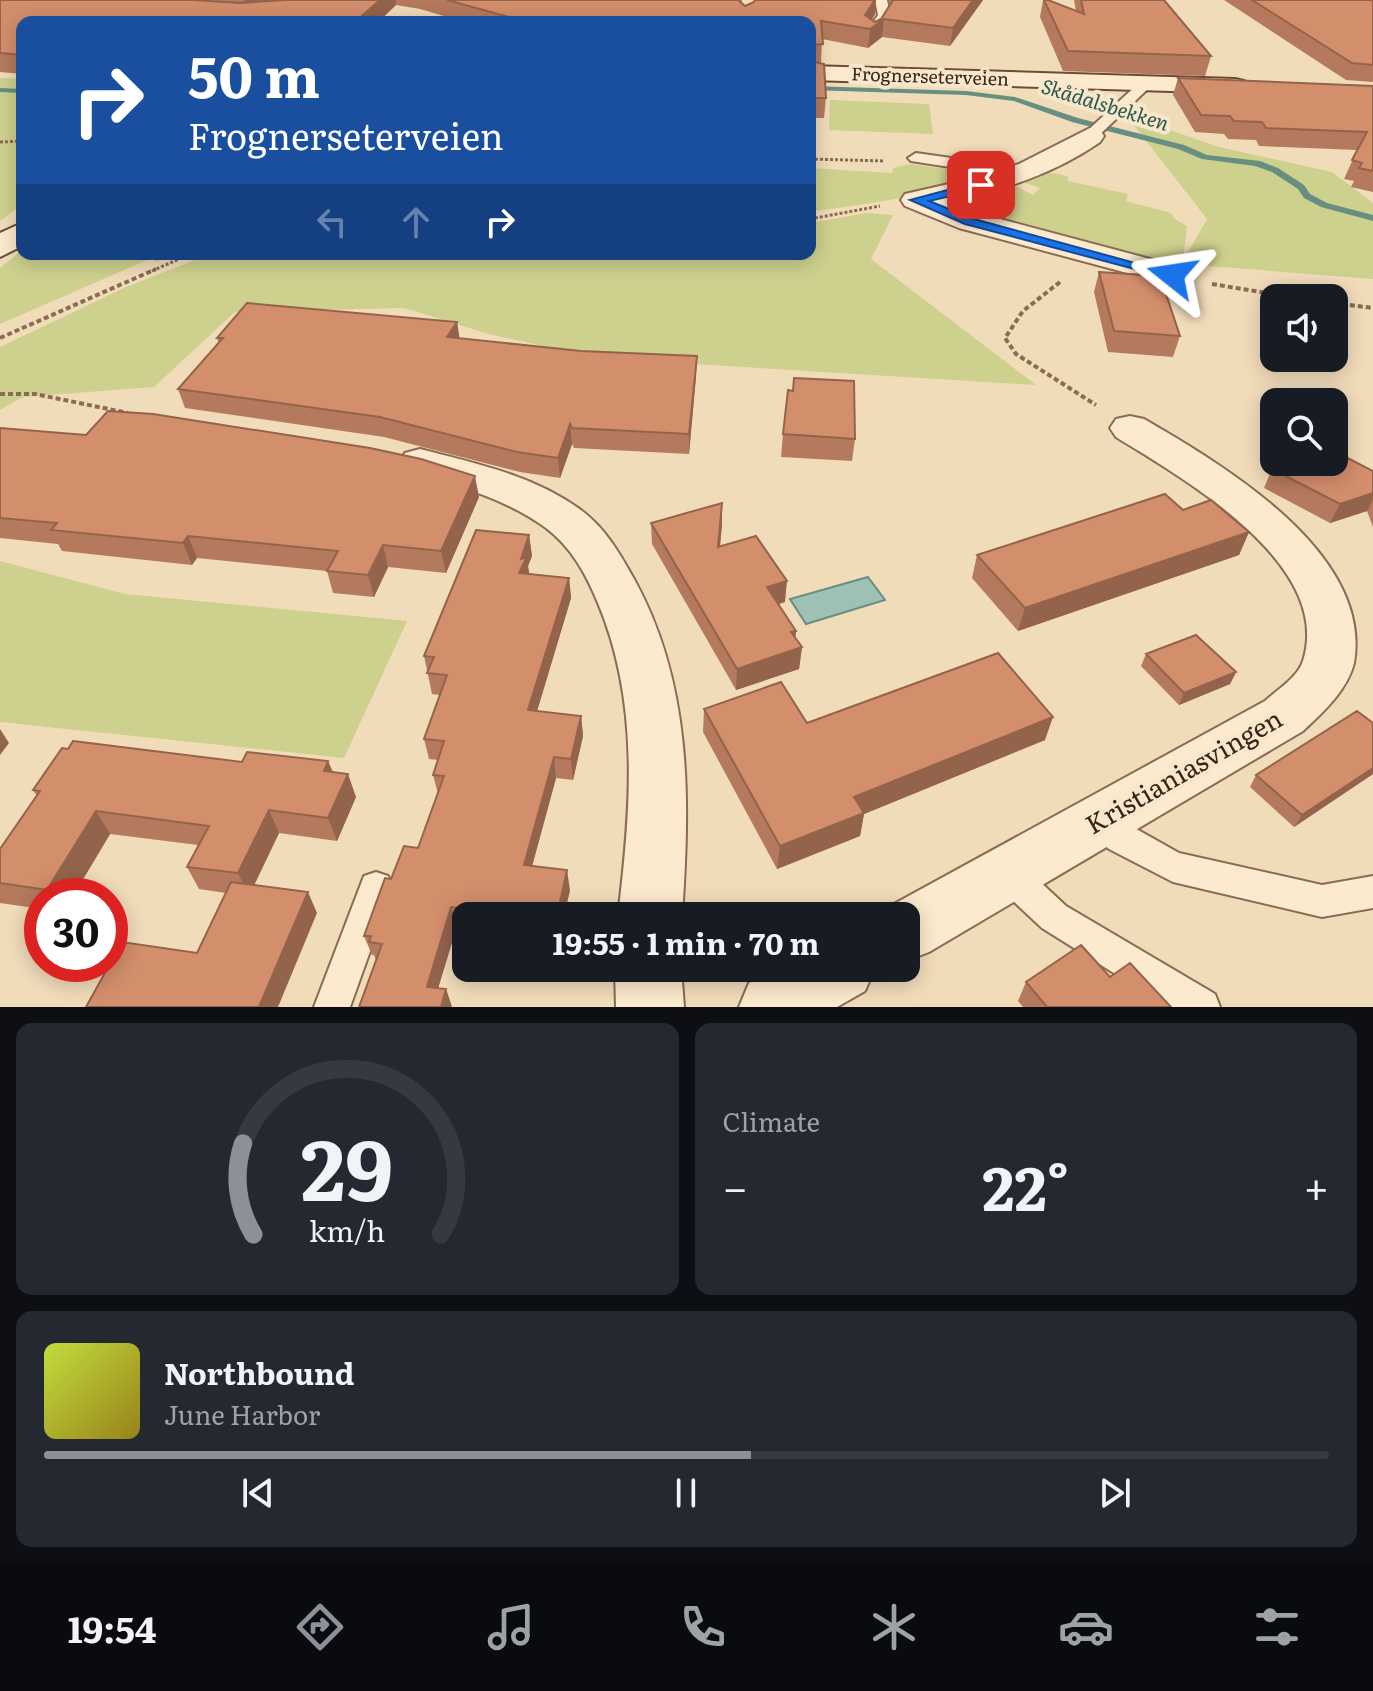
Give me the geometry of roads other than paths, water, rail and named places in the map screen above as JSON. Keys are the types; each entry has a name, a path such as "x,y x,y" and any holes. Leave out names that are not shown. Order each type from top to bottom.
{"street":[{"name":"Frognerseterveien","path":"816,73 1264,87"},
{"path":"1100,127 1058,158 1021,173 916,200 970,221 1172,275"},
{"name":"Kristianiasvingen","path":"920,923 1284,716 1309,692 1327,667 1334,638 1329,612 1299,556 1273,528 1216,481 1130,428"},
{"path":"379,454 423,463 526,498 564,520 581,534 600,558 628,612 638,640 647,669 659,737 660,815 651,902"},
{"path":"649,982 650,1007"},
{"path":"773,1007 817,982"}],"lane":[{"path":"872,33 884,15 881,0"},
{"path":"1100,127 1146,84"},
{"path":"916,158 1021,173"},
{"path":"1099,822 1120,839 1173,867 1322,901 1373,892"},
{"path":"1008,874 1054,917 1202,1007"},
{"path":"332,1007 376,887"}],"waterway":[{"name":"Skådalsbekken","path":"816,88 966,93 1015,99 1075,120 1181,147 1205,157 1257,163 1275,170 1301,187 1307,196 1324,205 1373,218"},
{"name":"Skådalsbekken","path":"0,90 16,91"}]}
